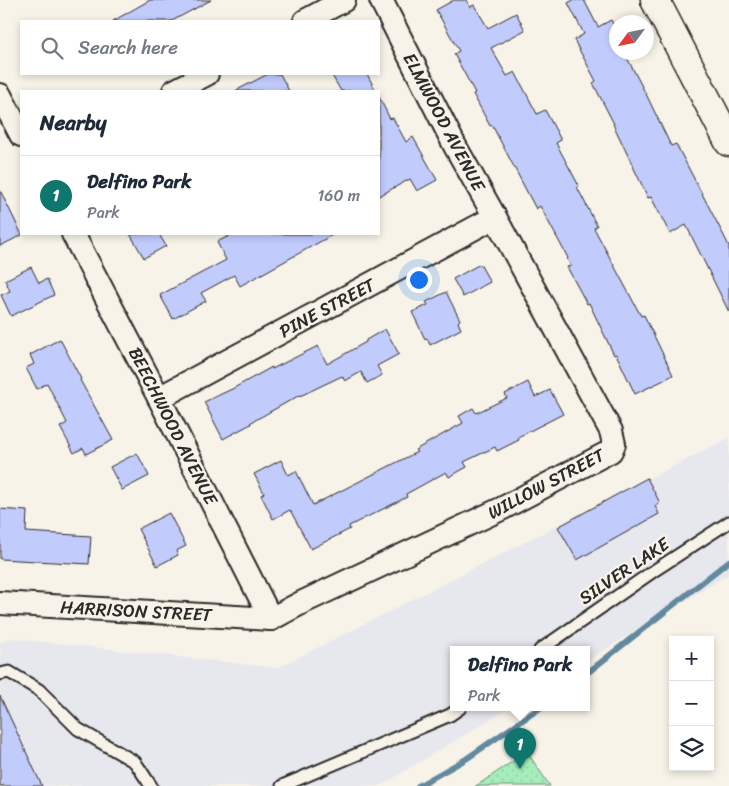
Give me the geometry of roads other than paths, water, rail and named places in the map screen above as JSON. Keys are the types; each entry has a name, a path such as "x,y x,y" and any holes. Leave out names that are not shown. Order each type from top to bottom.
{"street":[{"path":"307,20 344,0"},
{"name":"ELMWOOD AVENUE","path":"381,0 455,146 495,217"},
{"path":"655,0 729,142"},
{"path":"176,90 205,75"},
{"path":"0,95 20,133"},
{"name":"PINE STREET","path":"159,398 495,217"},
{"name":"WILLOW STREET","path":"271,619 503,508 611,451 614,444 612,431 495,217"},
{"name":"BEECHWOOD AVENUE","path":"74,235 271,619"},
{"name":"HARRISON STREET","path":"0,603 271,619"}],"lane":[{"name":"SILVER LAKE","path":"546,646 652,572 729,522"},
{"path":"0,674 8,672 39,690 78,730 135,762 151,786"},
{"path":"282,786 456,711"}],"waterway":[{"path":"590,671 729,561"},
{"path":"418,786 466,759 536,711"}],"place":[{"name":"Delfino Park","path":"520,769"}]}
